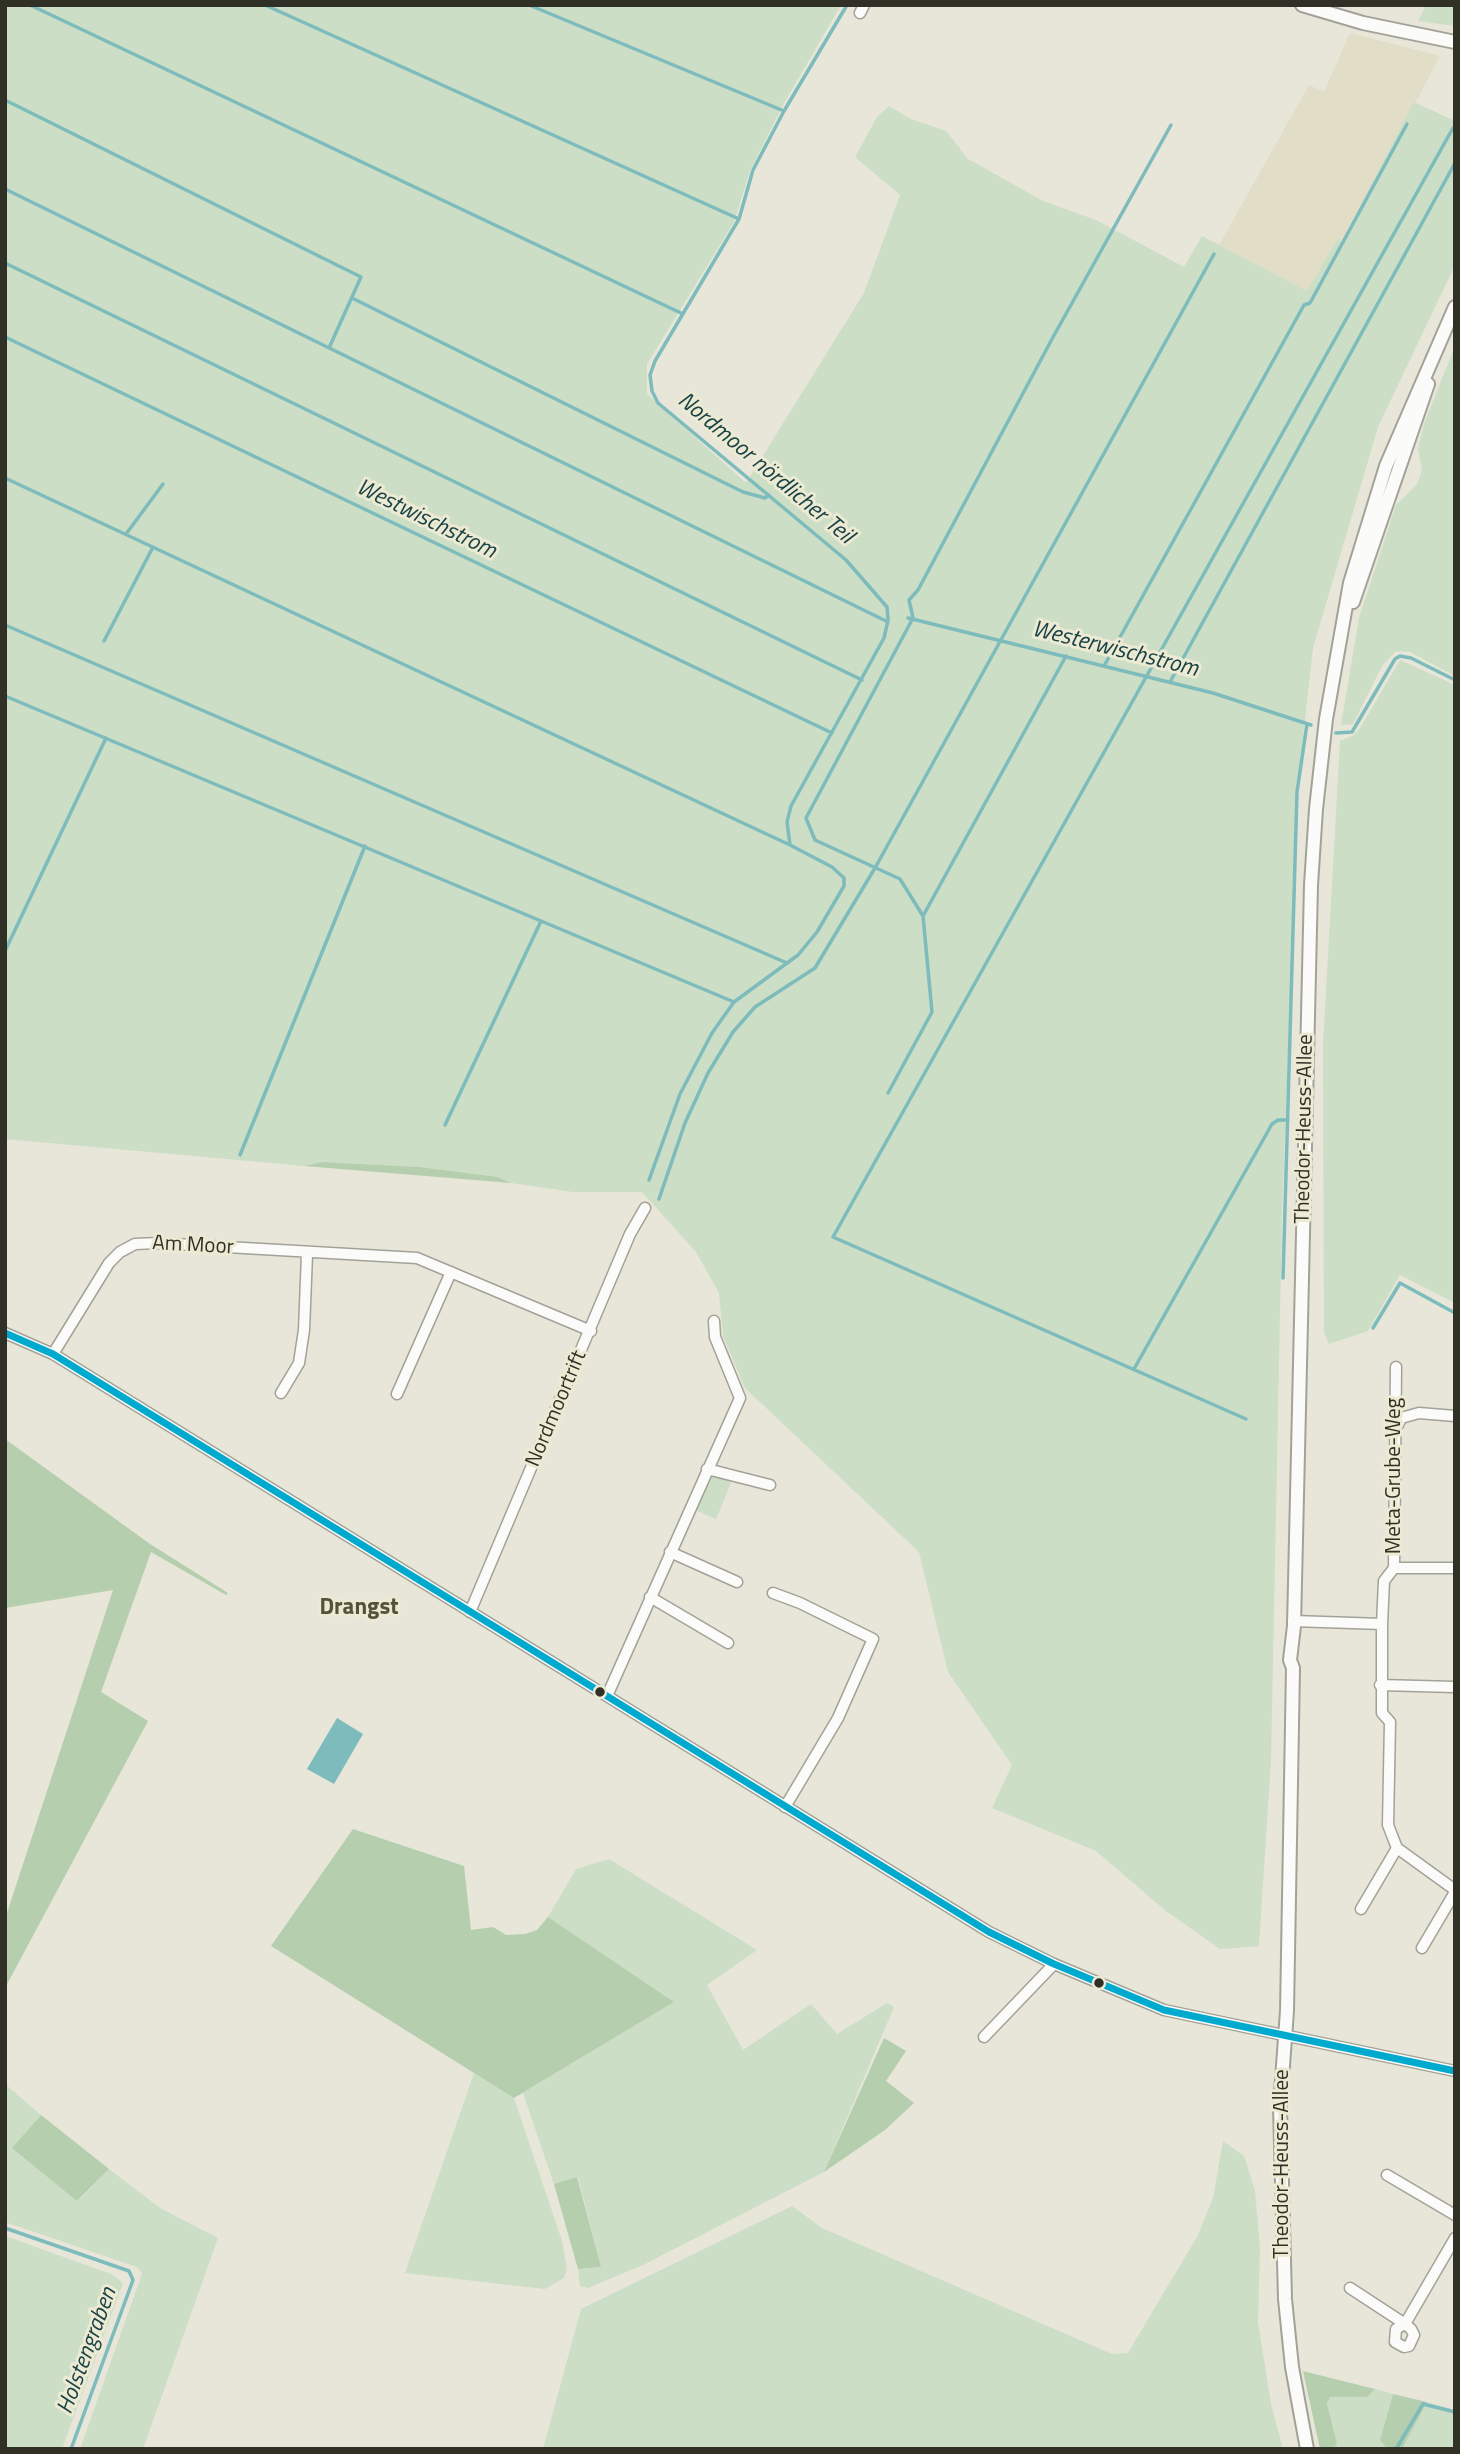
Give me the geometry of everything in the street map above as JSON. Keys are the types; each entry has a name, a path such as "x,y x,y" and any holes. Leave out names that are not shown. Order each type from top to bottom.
{"street":[{"path":"1302,5 1363,23 1455,42"},
{"name":"Theodor-Heuss-Allee","path":"1307,2449 1292,2367 1282,2258 1280,2106 1287,2011 1293,1668 1290,1660 1311,885 1326,719 1341,635 1391,468 1455,307"},
{"name":"Theodor-Heuss-Allee","path":"1391,468 1455,320"},
{"name":"Nordmoortrift","path":"470,1612 630,1234 645,1208"},
{"name":"Am Moor","path":"53,1354 109,1263 120,1252 135,1244 158,1243 307,1254 417,1258 591,1331"},
{"path":"281,1393 299,1363 304,1330 307,1254"},
{"path":"397,1394 451,1272"},
{"path":"607,1696 740,1398 715,1337 713,1321"},
{"path":"5,1332 53,1354 989,1932 1054,1964 1164,2010 1455,2071"},
{"name":"Meta-Grube-Weg","path":"1395,1367 1397,1427 1394,1567 1384,1581 1380,1685 1382,1713 1390,1722 1388,1825 1397,1848"},
{"path":"1397,1427 1401,1418 1419,1413 1455,1416"},
{"path":"707,1469 770,1485"},
{"path":"670,1552 737,1582"},
{"path":"1394,1567 1455,1568"},
{"path":"773,1593 800,1603 873,1639 838,1718 785,1807"},
{"path":"650,1597 728,1643"},
{"path":"1293,1623 1382,1625"},
{"path":"1380,1685 1455,1687"},
{"path":"1361,1909 1397,1848 1455,1891 1422,1948"},
{"path":"984,2037 1054,1964"},
{"path":"1387,2175 1455,2215"},
{"path":"1350,2288 1405,2324 1455,2238"}],"shaded area":[{"path":"1350,33 1440,56 1342,241 1337,239 1307,291 1219,245 1309,85 1324,92"}],"green space":[{"path":"5,5 841,5 783,105 750,171 734,222 647,364 647,394 746,483 864,293 900,195 855,157 877,117 889,106 911,119 946,131 968,159 1043,201 1096,220 1184,267 1202,236 1307,291 1337,239 1342,241 1414,102 1455,121 1455,265 1378,427 1313,648 1298,782 1282,1214 1271,1760 1259,1946 1220,1949 1166,1911 1096,1851 992,1808 1012,1765 948,1672 919,1552 745,1388 723,1336 719,1293 696,1252 642,1192 573,1192 511,1183 498,1177 420,1167 322,1162 304,1166 5,1139"},
{"path":"1426,5 1455,5 1455,26 1418,21"},
{"path":"1455,346 1455,676 1410,652 1396,651 1382,666 1353,724 1341,725 1359,618 1396,505 1417,484 1422,470 1418,449 1424,424"},
{"path":"1400,660 1455,685 1455,1303 1400,1275 1368,1331 1329,1344 1324,1332 1323,1044 1340,741 1354,735 1362,725"},
{"path":"322,1162 420,1167 498,1177 511,1183 304,1166"},
{"path":"5,1439 150,1544 228,1593 226,1595 151,1552 101,1692 148,1721 5,1988 5,1919 113,1590 5,1608"},
{"path":"716,1475 733,1478 716,1519 695,1510 707,1481"},
{"path":"353,1829 464,1866 471,1930 493,1927 506,1935 525,1934 537,1930 548,1917 674,2002 514,2098 271,1946"},
{"path":"609,1859 757,1950 707,1985 743,2050 811,2004 837,2034 887,2003 894,2007 824,2172 645,2264 588,2288 580,2286 578,2269 601,2267 578,2177 554,2184 523,2093 674,2002 548,1917 576,1869"},
{"path":"884,2038 906,2051 886,2081 914,2103 885,2130 824,2172"},
{"path":"474,2073 514,2098 562,2241 567,2269 564,2278 545,2289 405,2273"},
{"path":"5,2084 41,2115 13,2148 78,2201 109,2169 160,2208 218,2238 143,2449 80,2449 142,2274 137,2267 5,2222"},
{"path":"41,2115 109,2169 77,2201 12,2148"},
{"path":"1223,2141 1244,2156 1255,2191 1260,2247 1258,2322 1271,2404 1283,2449 543,2449 581,2309 792,2206 822,2228 1112,2354 1128,2353 1197,2237 1213,2198"},
{"path":"577,2177 601,2267 578,2269 554,2184"},
{"path":"5,2236 111,2274 123,2283 62,2449 5,2449"},
{"path":"1303,2371 1375,2389 1367,2397 1330,2397 1327,2404 1337,2443 1334,2449 1320,2449"},
{"path":"1375,2389 1393,2394 1380,2440 1387,2449 1334,2449 1337,2443 1327,2404 1330,2396 1367,2397"},
{"path":"1393,2394 1427,2402 1402,2449 1387,2449 1380,2440"},
{"path":"1427,2402 1455,2410 1455,2449 1402,2449"}],"water":[{"path":"337,1718 363,1734 334,1784 307,1769"}],"waterway":[{"path":"30,5 683,314"},
{"path":"265,5 739,219"},
{"path":"529,5 784,111"},
{"name":"Nordmoor nördlicher Teil","path":"847,5 784,111 753,170 739,219 655,361 650,375 652,391 658,403 846,560 887,607 888,619"},
{"path":"5,100 361,277 329,348"},
{"path":"1104,666 1304,305 1310,303 1407,124"},
{"path":"888,1093 932,1012 923,916 900,879 815,840 806,818 913,618 909,600 918,590 1052,339 1171,125"},
{"path":"1246,1419 833,1237 1453,128"},
{"path":"1170,682 1455,163"},
{"path":"5,189 888,622"},
{"path":"659,1199 685,1123 708,1073 733,1032 755,1007 815,968 875,868 1214,254"},
{"path":"5,263 862,680"},
{"path":"352,298 743,492 765,498 769,495"},
{"name":"Westwischstrom","path":"5,337 832,733"},
{"path":"5,478 790,845"},
{"path":"126,534 163,484"},
{"path":"104,641 153,547"},
{"name":"Westerwischstrom","path":"908,618 1213,693 1311,725"},
{"path":"649,1180 680,1094 712,1033 734,1002 798,955 817,932 844,886 844,878 832,867 790,845 787,822 791,806 884,638 888,620"},
{"path":"5,625 787,963"},
{"path":"923,916 1066,656"},
{"name":"Westerwischstrom","path":"1336,733 1352,732 1395,659 1400,656 1411,658 1455,680"},
{"path":"5,696 734,1002"},
{"path":"1283,1278 1297,792 1307,724"},
{"path":"5,951 106,738"},
{"path":"240,1155 365,846"},
{"path":"445,1125 541,921"},
{"path":"1134,1369 1272,1124 1278,1120 1288,1120"},
{"path":"1373,1328 1400,1283 1455,1313"},
{"name":"Holstengraben","path":"5,2228 129,2271 133,2280 71,2449"},
{"path":"1396,2449 1423,2404 1455,2412"}],"transit line":[{"path":"5,1333 53,1354 989,1932 1054,1964 1164,2010 1455,2071"}],"district":[{"name":"Drangst","path":"359,1608"}]}
